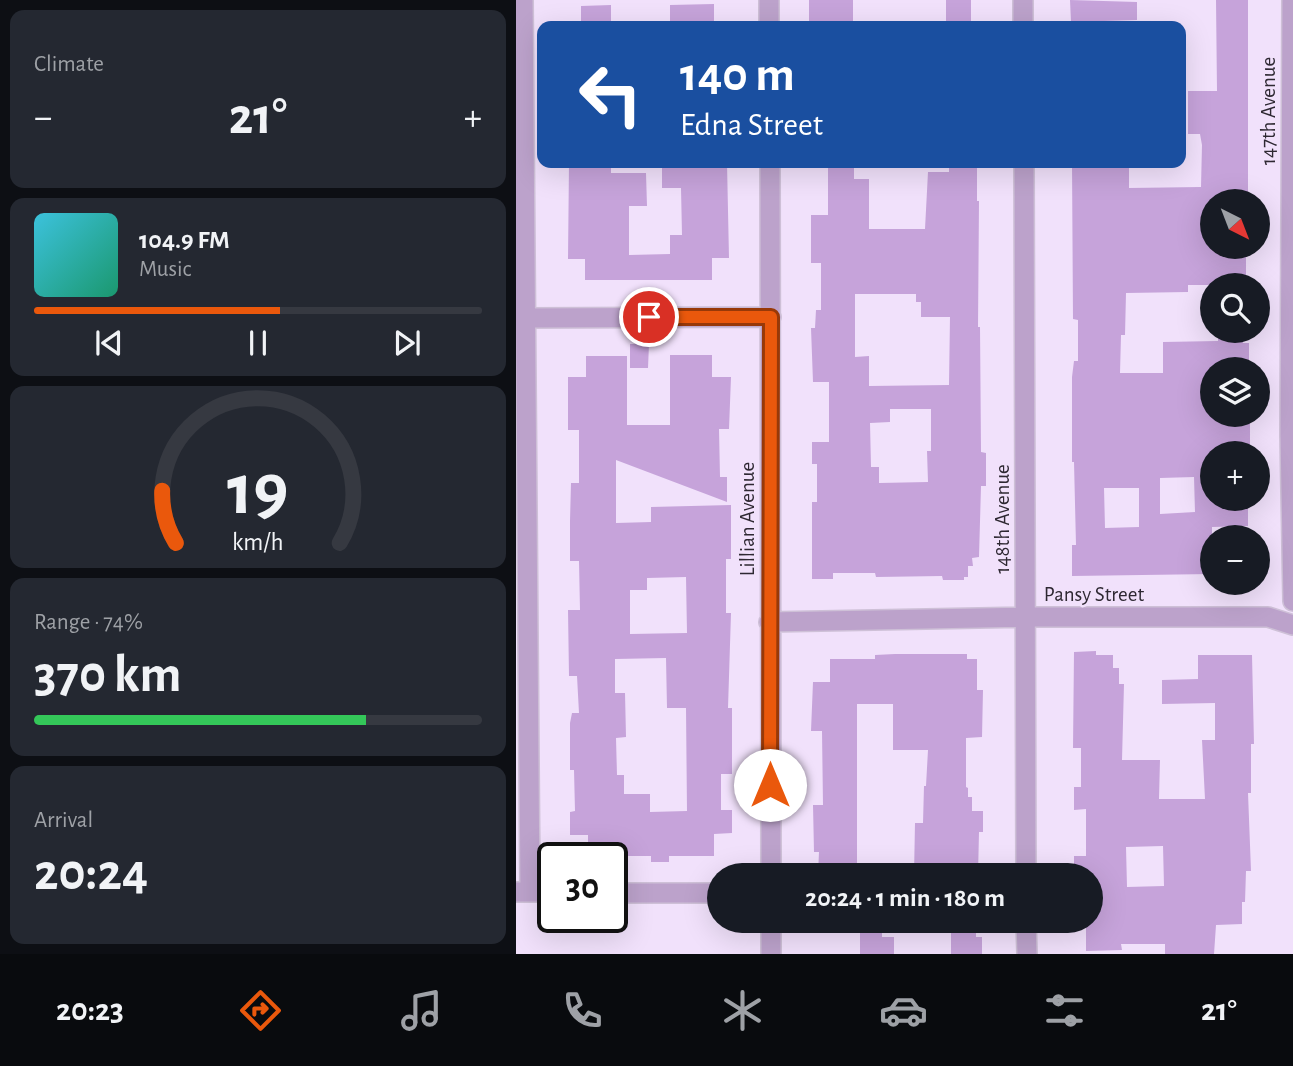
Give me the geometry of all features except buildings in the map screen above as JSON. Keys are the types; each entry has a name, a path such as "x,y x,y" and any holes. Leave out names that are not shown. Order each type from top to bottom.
{"street":[{"path":"523,0 526,318 523,892"},
{"path":"769,0 769,21"},
{"path":"1023,0 1023,21"},
{"name":"147th Avenue","path":"1292,0 1293,601"},
{"name":"Lillian Avenue","path":"770,168 771,863"},
{"name":"148th Avenue","path":"1024,168 1026,863"},
{"path":"526,318 771,317"},
{"name":"Pansy Street","path":"769,622 1025,617 1268,617 1293,625"},
{"path":"628,893 707,893"},
{"path":"771,933 771,954"},
{"path":"1026,933 1027,954"}],"route":[{"path":"649,317 771,317 770,785"}]}
